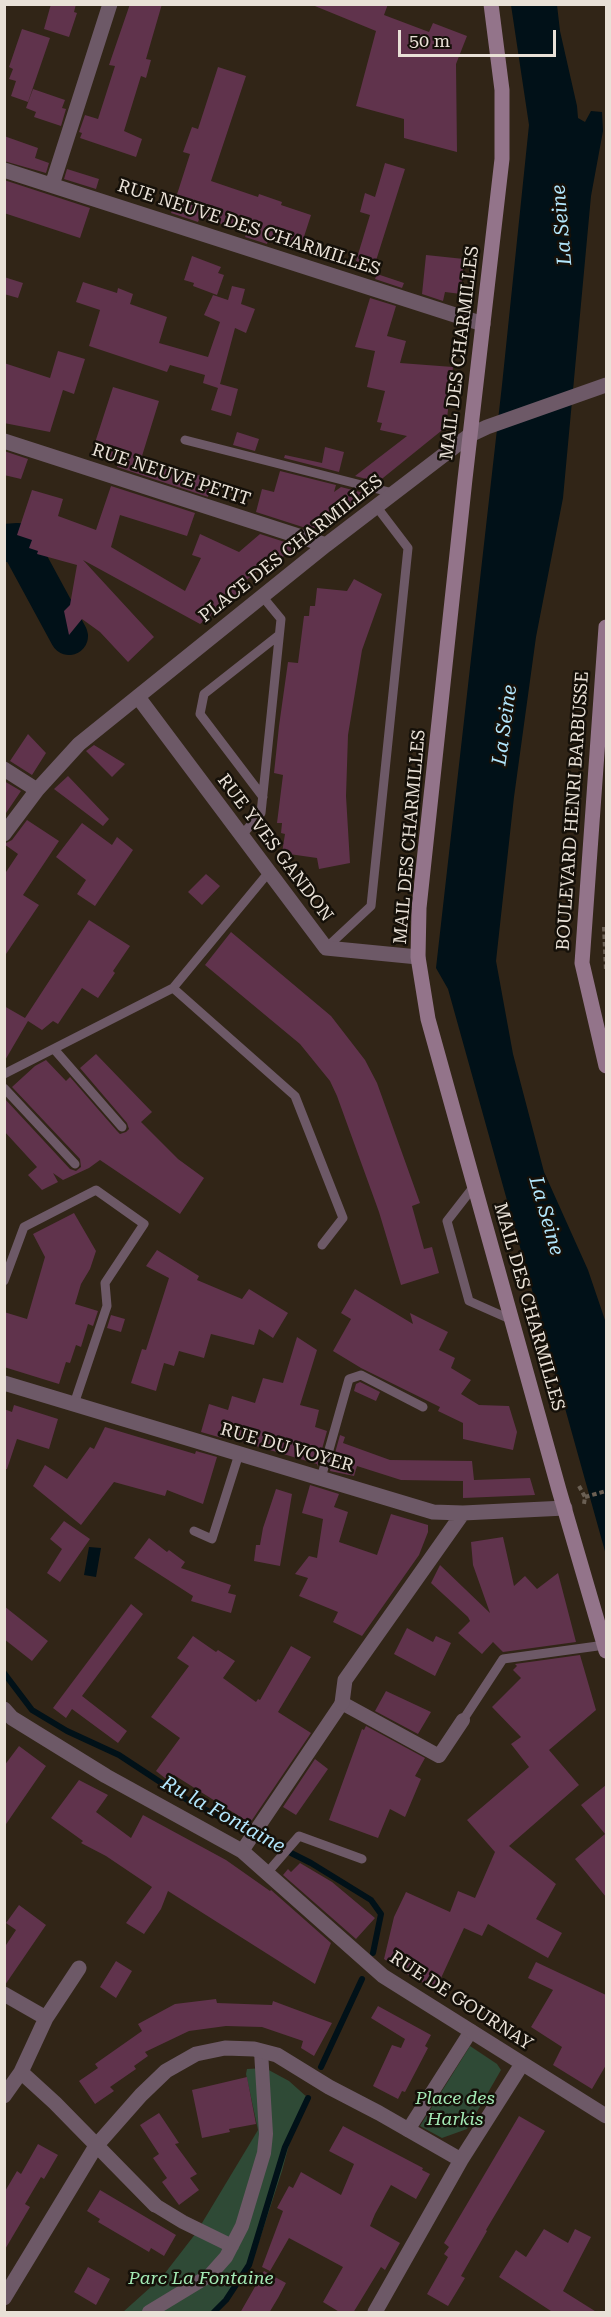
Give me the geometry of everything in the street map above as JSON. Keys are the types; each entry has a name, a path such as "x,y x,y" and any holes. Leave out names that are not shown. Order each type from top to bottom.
{"main road":[{"name":"MAIL DES CHARMILLES","path":"491,4 502,90 502,159 419,908 418,957 428,1018 606,1648"},
{"name":"BOULEVARD HENRI BARBUSSE","path":"606,627 582,963 606,1066"}],"street":[{"path":"52,185 111,4"},
{"name":"RUE NEUVE DES CHARMILLES","path":"4,170 483,324"},
{"name":"PLACE DES CHARMILLES","path":"4,834 37,790 79,744 326,545 470,435 606,385"},
{"name":"RUE NEUVE PETIT","path":"4,441 326,545"},
{"name":"RUE YVES GANDON","path":"138,697 326,948 418,957"},
{"path":"4,769 37,790"},
{"name":"RUE DU VOYER","path":"4,1383 434,1512 463,1513 565,1508"},
{"path":"244,1847 342,1703 345,1680 463,1513"},
{"path":"342,1703 439,1756 463,1720"},
{"name":"RUE DE GOURNAY","path":"4,1709 12,1718 106,1776 244,1847 267,1873 383,1976 606,2116"},
{"path":"4,2096 21,2072 46,2018 79,1968"},
{"path":"4,1994 46,2018"},
{"path":"408,2130 471,2031"},
{"path":"4,2298 96,2146 141,2095 166,2071 196,2054 225,2048 261,2051 277,2055 322,2083 461,2160"},
{"path":"148,2313 210,2275 226,2257 242,2226 264,2153 266,2134 261,2051"},
{"path":"375,2313 461,2160 522,2064"},
{"path":"21,2072 155,2205 183,2222 232,2246"}],"lane":[{"path":"186,440 393,493"},
{"path":"326,948 371,906 408,548 376,506"},
{"path":"242,835 261,813 281,619 262,596"},
{"path":"263,797 200,714 204,694 279,635"},
{"path":"4,1074 173,988 269,872"},
{"path":"173,988 295,1096 343,1218 322,1245"},
{"path":"54,1049 122,1126"},
{"path":"4,1088 75,1164"},
{"path":"475,1185 447,1221 469,1301 512,1320"},
{"path":"4,1281 24,1227 96,1190 144,1224 105,1283 107,1306 74,1404"},
{"path":"321,1478 349,1378 361,1375 423,1407"},
{"path":"194,1531 212,1539 239,1455"},
{"path":"463,1720 503,1659 606,1648"},
{"path":"267,1873 299,1836 362,1859"}],"path":[{"path":"579,1486 585,1497 584,1504"},
{"path":"585,1497 606,1491"}],"green space":[{"name":"Place des Harkis","path":"470,2046 497,2064 501,2070 467,2129 442,2138 420,2126"},
{"name":"Parc La Fontaine","path":"265,2068 289,2081 308,2098 291,2137 251,2266 216,2312 123,2312 162,2277 196,2233 258,2130 246,2074 247,2069"}],"water":[{"name":"La Seine","path":"511,5 557,5 560,31 578,118 585,122 591,111 602,112 603,131 591,196 563,498 536,637 514,797 496,961 513,1054 544,1172 588,1270 606,1323 606,1555 448,989 436,968 529,125"},
{"path":"89,1547 101,1548 96,1577 84,1575"}],"building":[{"path":"51,4 76,4 74,12 77,13 69,37 44,29"},
{"path":"130,4 162,4 146,59 151,60 146,78 141,76 124,131 142,139 136,157 80,138 82,133 79,132 85,115 98,119 115,66 109,65"},
{"path":"310,4 388,4 384,15 429,32 433,23 467,36 456,64 457,152 404,138 404,119 356,106 376,31"},
{"path":"22,29 50,38 28,102 11,96 16,81 9,79 13,69 9,67"},
{"path":"218,67 246,76 211,181 258,197 259,194 282,202 281,205 311,215 300,249 269,238 267,244 245,237 247,232 200,217 198,222 171,213 190,154 183,152 192,127 198,129"},
{"path":"33,89 65,100 62,108 66,109 61,126 34,117 36,112 26,108"},
{"path":"4,136 38,148 35,158 49,163 46,173 4,161"},
{"path":"385,163 405,169 374,267 356,261 370,215 360,212 365,193 375,197"},
{"path":"67,169 99,179 96,189 64,179"},
{"path":"4,180 90,208 80,238 4,213"},
{"path":"426,255 464,259 461,294 445,292 443,301 422,294"},
{"path":"192,256 221,267 218,273 224,275 217,295 184,280"},
{"path":"377,274 404,283 402,288 375,279"},
{"path":"4,277 23,283 18,298 4,294"},
{"path":"83,282 117,293 118,288 133,294 130,304 167,317 159,343 208,357 220,322 204,315 213,295 228,300 232,286 245,289 241,304 255,309 246,333 235,328 220,384 238,389 231,416 211,410 218,388 203,383 205,375 170,365 167,372 89,346 100,310 76,302"},
{"path":"370,298 396,306 387,336 406,341 400,363 453,367 446,427 378,482 355,476 407,436 380,430 382,423 377,422 385,391 367,387 375,351 355,347"},
{"path":"58,351 85,359 74,394 63,390 50,432 4,423 4,363 50,378"},
{"path":"113,387 159,401 142,456 213,480 208,497 117,467 119,461 92,452"},
{"path":"237,432 259,439 255,451 233,445"},
{"path":"325,447 344,452 339,472 284,458 285,455 322,463"},
{"path":"4,451 28,459 21,479 4,475"},
{"path":"280,471 336,485 334,492 341,487 364,493 350,504 348,502 312,530 256,512 262,489 274,492"},
{"path":"111,486 195,513 187,536 120,515 111,547 185,591 201,558 192,555 200,534 239,552 260,534 297,546 272,565 269,562 244,582 247,587 200,624 83,560 154,637 128,662 100,632 82,619 69,635 64,611 70,605 77,565 37,554 38,551 29,548 32,540 17,535 32,490 63,499 58,516 96,530"},
{"path":"354,579 382,594 362,650 348,735 346,796 350,863 319,869 317,858 282,853 285,834 281,833 282,823 277,823 283,775 274,773 279,726 288,662 298,663 304,616 309,616 310,606 315,606 317,588 347,591"},
{"path":"28,734 46,753 32,775 10,761"},
{"path":"94,745 125,764 112,777 86,751"},
{"path":"68,776 109,819 103,826 54,789"},
{"path":"4,781 21,791 4,816"},
{"path":"27,820 59,841 23,895 39,905 4,957 4,875 18,854 4,844 12,840"},
{"path":"82,823 112,845 117,837 133,850 95,906 77,894 86,880 56,857"},
{"path":"206,874 220,886 202,905 188,892"},
{"path":"89,920 130,946 113,971 115,973 98,998 82,988 58,1024 53,1021 42,1030 28,1021 4,1062 4,1006 25,1018"},
{"path":"231,932 331,1016 365,1060 377,1083 420,1203 412,1206 424,1249 432,1247 439,1273 401,1285 379,1212 330,1081 300,1044 205,965"},
{"path":"96,1054 152,1112 141,1122 178,1159 204,1178 180,1214 100,1160 89,1168 63,1180 53,1173 58,1182 42,1190 28,1175 37,1167 4,1131 4,1098 70,1169 76,1171 81,1167 80,1159 12,1087 35,1066 46,1060 66,1081 70,1077 120,1134 126,1132 129,1129 127,1123 80,1068"},
{"path":"74,1213 96,1251 75,1304 98,1311 93,1326 88,1324 81,1347 76,1345 70,1363 66,1362 59,1384 4,1367 4,1312 27,1319 45,1257 33,1234"},
{"path":"157,1250 199,1276 197,1280 242,1299 249,1289 288,1313 273,1338 259,1329 254,1345 211,1334 204,1358 179,1351 174,1366 164,1363 156,1391 131,1383 142,1349 146,1350 169,1278 146,1266"},
{"path":"355,1289 413,1324 410,1313 448,1332 439,1350 455,1358 451,1368 471,1380 461,1394 479,1405 509,1406 517,1432 513,1450 463,1439 463,1423 438,1411 440,1407 361,1368 333,1351 351,1319 341,1313"},
{"path":"111,1315 125,1319 121,1332 107,1328"},
{"path":"297,1337 317,1350 300,1405 319,1410 315,1427 327,1431 317,1467 317,1464 223,1436 222,1438 201,1432 209,1404 228,1410 232,1396 255,1403 263,1378 283,1383"},
{"path":"360,1382 380,1392 376,1401 354,1391 356,1384"},
{"path":"14,1405 58,1419 49,1449 17,1439 7,1469 4,1469 4,1409 12,1412"},
{"path":"105,1427 195,1454 196,1451 217,1457 203,1504 167,1490 165,1496 114,1482 81,1525 33,1486 45,1465 67,1479 90,1447 94,1449"},
{"path":"340,1435 345,1437 343,1443 390,1460 472,1461 474,1480 530,1478 535,1495 463,1498 463,1481 401,1480 357,1466 354,1476 330,1471"},
{"path":"310,1485 339,1494 334,1507 348,1512 339,1542 377,1555 391,1514 428,1525 428,1532 419,1555 362,1636 333,1622 338,1612 299,1596 308,1578 295,1574 309,1556 317,1558 323,1519 302,1513"},
{"path":"276,1489 292,1494 280,1566 254,1561 256,1545 260,1545"},
{"path":"64,1521 90,1539 60,1582 47,1573 62,1549 50,1539"},
{"path":"503,1537 514,1586 525,1576 537,1589 558,1573 576,1642 503,1652 493,1642 482,1654 458,1633 470,1621 468,1617 431,1583 440,1565 490,1613 473,1565 471,1542"},
{"path":"149,1538 185,1562 181,1568 231,1585 228,1593 236,1595 231,1613 191,1601 193,1596 134,1558"},
{"path":"131,1604 143,1614 82,1696 127,1731 118,1743 72,1709 66,1718 53,1708"},
{"path":"4,1606 48,1641 32,1661 4,1639"},
{"path":"407,1628 433,1642 436,1636 451,1643 435,1676 394,1654"},
{"path":"193,1636 216,1652 218,1650 235,1661 223,1678 256,1702 260,1700 291,1646 311,1657 278,1712 311,1733 250,1823 174,1775 170,1782 156,1771 180,1738 151,1717 189,1666 177,1658"},
{"path":"580,1655 596,1710 549,1750 579,1785 509,1846 556,1884 536,1919 562,1933 548,1958 488,1924 482,1936 464,1928 436,1989 384,1959 394,1917 406,1892 450,1912 458,1891 475,1898 495,1852 467,1820 529,1767 511,1744 521,1737 492,1707 521,1678 513,1670 517,1666 515,1664"},
{"path":"386,1691 431,1712 418,1734 375,1711"},
{"path":"366,1726 425,1758 415,1776 421,1779 405,1817 390,1809 378,1838 329,1820 362,1729 364,1730"},
{"path":"19,1746 46,1766 4,1827 4,1766"},
{"path":"315,1759 328,1769 296,1815 283,1807"},
{"path":"79,1780 108,1795 96,1812 131,1838 143,1815 226,1860 271,1890 331,1943 315,1984 168,1891 161,1909 144,1934 126,1923 152,1887 106,1856 81,1843 83,1841 51,1818"},
{"path":"606,1785 606,1897 575,1859 605,1834 581,1805"},
{"path":"300,1863 332,1882 375,1918 356,1939 283,1875 288,1869 291,1872"},
{"path":"19,1905 46,1925 5,1985 4,1948 16,1930 6,1923"},
{"path":"116,1961 132,1971 116,1998 100,1987"},
{"path":"536,1962 606,1995 606,2065 592,2089 553,2065 562,2047 531,2027 553,1990 528,1978"},
{"path":"216,1999 217,2003 272,2005 273,2001 332,2023 314,2056 301,2048 303,2041 262,2027 226,2026 189,2031 145,2052 148,2056 134,2066 136,2069 110,2087 114,2091 95,2104 79,2081 98,2068 95,2064 142,2031 138,2024 175,2004"},
{"path":"378,2006 431,2035 425,2046 428,2048 405,2092 402,2091 398,2099 373,2086 392,2045 401,2048 405,2039 371,2018"},
{"path":"247,2077 256,2124 229,2129 230,2132 202,2138 192,2090"},
{"path":"159,2113 179,2143 175,2144 197,2174 190,2178 199,2190 179,2205 162,2182 167,2178 153,2158 159,2154 140,2125"},
{"path":"519,2116 545,2131 486,2230 461,2276 465,2278 448,2306 427,2294 448,2257 444,2254 449,2247 444,2243"},
{"path":"343,2126 423,2168 422,2170 430,2174 416,2199 391,2185 370,2226 400,2243 385,2270 381,2267 353,2313 341,2313 323,2302 343,2267 289,2238 270,2271 262,2267 283,2211 277,2208 289,2186 293,2188 301,2172 341,2195 354,2164 329,2151"},
{"path":"38,2144 58,2155 44,2179 41,2177 25,2204 30,2207 4,2251 4,2193 17,2171 21,2174"},
{"path":"100,2190 176,2235 164,2256 151,2248 149,2252 98,2222 100,2219 87,2211"},
{"path":"544,2229 568,2243 575,2229 591,2237 563,2291 598,2313 554,2313 499,2277 516,2250 526,2257"},
{"path":"88,2267 110,2279 96,2305 74,2292"},
{"path":"264,2271 286,2283 278,2298 269,2313 240,2313"}],"waterway":[{"path":"4,543 18,542 69,636"},
{"name":"Ru la Fontaine","path":"4,1673 32,1710 67,1731 119,1755 192,1803 311,1863 371,1900 381,1914 373,1953"},
{"name":"Ru la Fontaine","path":"321,2067 362,1979"},
{"name":"Ru la Fontaine","path":"214,2312 226,2300 249,2265 285,2147 308,2098"}]}
